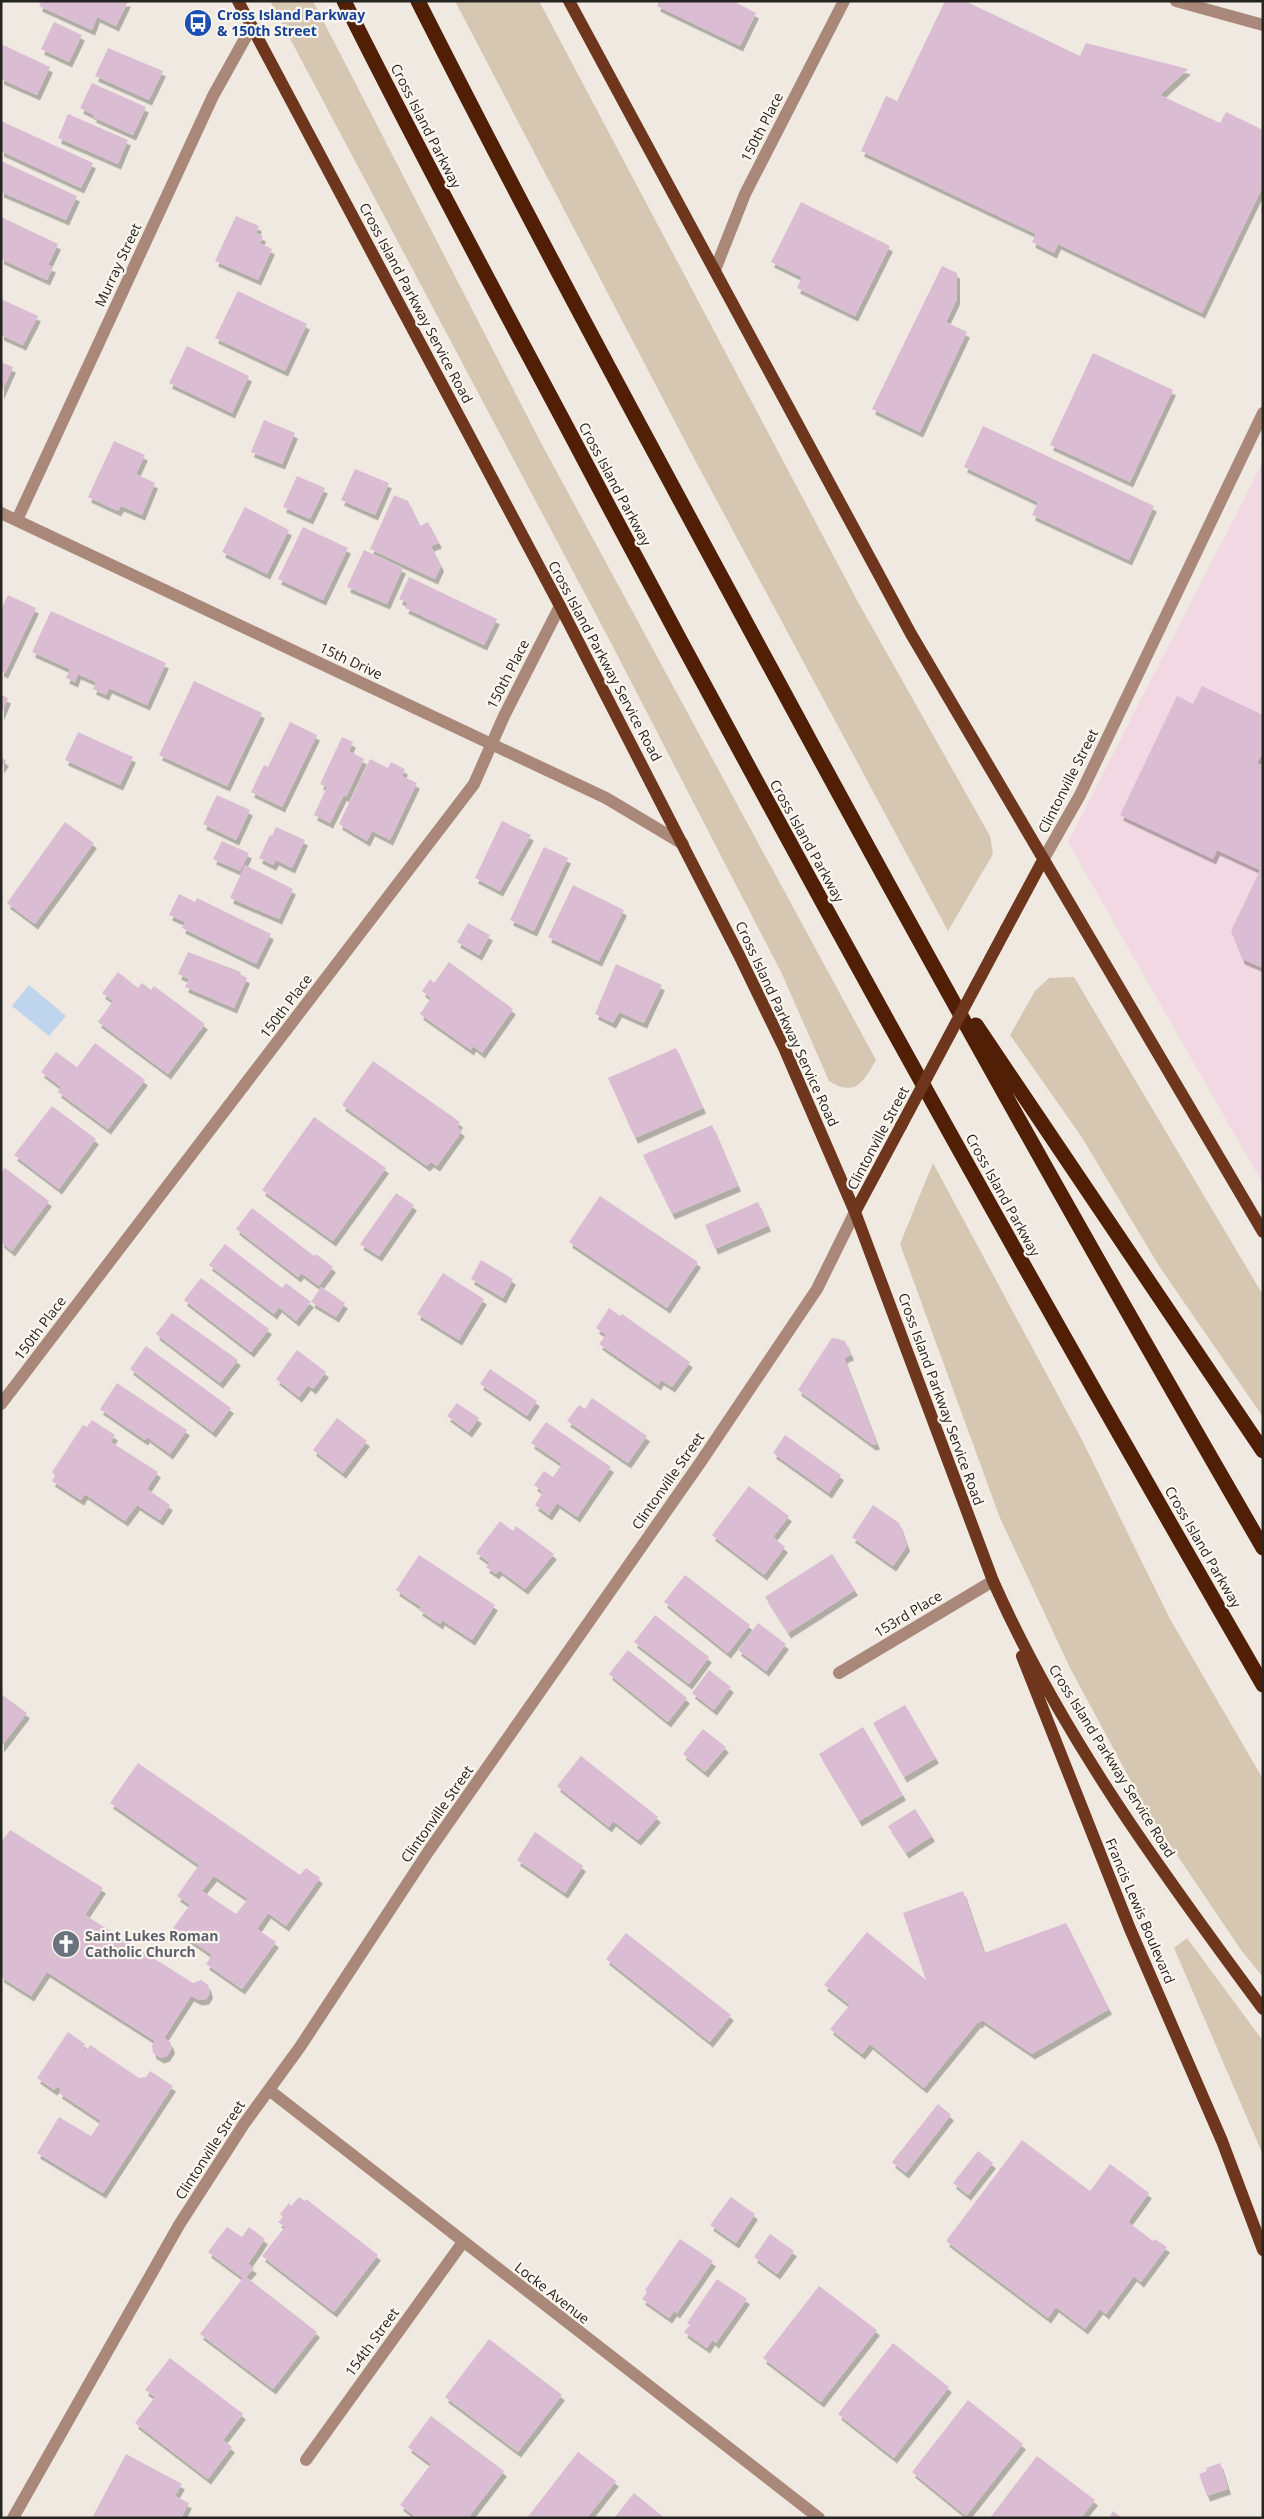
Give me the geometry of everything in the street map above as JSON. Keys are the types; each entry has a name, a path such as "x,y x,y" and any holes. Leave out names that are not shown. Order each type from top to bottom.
{"highway":[{"name":"Cross Island Parkway","path":"344,1 471,248 815,889 1110,1419 1263,1685"},
{"path":"418,1 690,520 920,941 1099,1263 1263,1548"},
{"path":"920,941 1263,1451"}],"main road":[{"name":"Cross Island Parkway Service Road","path":"238,1 560,606 683,844 784,1050 855,1212 993,1581 1028,1654 1110,1791 1170,1880 1263,2009"},
{"path":"569,1 911,634 1263,1232"},
{"name":"Clintonville Street","path":"855,1212 1043,860"},
{"name":"Francis Lewis Boulevard","path":"993,1581 1130,1929 1222,2142 1263,2250"}],"street":[{"name":"150th Place","path":"715,270 745,194 844,1"},
{"path":"1176,1 1263,25"},
{"name":"Murray Street","path":"16,520 213,96 252,26"},
{"name":"Clintonville Street","path":"1043,860 1080,795 1263,412"},
{"name":"15th Drive","path":"1,513 606,798 683,844"},
{"name":"150th Place","path":"1,1404 474,784 491,743 560,606"},
{"name":"Clintonville Street","path":"13,2518 179,2225 244,2124 300,2047 428,1852 700,1462 817,1289 855,1212"},
{"name":"153rd Place","path":"839,1673 993,1581"},
{"name":"Locke Avenue","path":"269,2090 819,2518"},
{"name":"154th Street","path":"306,2460 463,2242"}],"shaded area":[{"path":"270,1 313,1 540,441 876,1060 867,1075 857,1085 845,1088 829,1081 782,974 610,641"},
{"path":"455,1 539,1 858,602 990,836 993,854 948,931 696,462"},
{"path":"1263,462 1263,1184 1068,842"},
{"path":"1074,977 1263,1295 1263,1417 1159,1266 1081,1136 1010,1035 1035,991 1049,978"},
{"path":"933,1163 1081,1438 1170,1619 1263,1779 1263,1977 1241,1950 1146,1809 1070,1668 1000,1518 900,1244"},
{"path":"1187,1938 1263,2041 1263,2155 1174,1948"}],"water":[{"path":"29,985 66,1016 49,1036 12,1006"}],"building":[{"path":"41,1 128,1 116,26 97,17 92,30 39,6"},
{"path":"659,1 733,1 756,13 740,46 657,6"},
{"path":"945,1 965,1 1080,56 1086,43 1188,69 1160,95 1220,123 1226,112 1263,130 1263,186 1202,313 1058,244 1054,253 1032,242 1036,234 861,151 886,96 897,101"},
{"path":"54,22 82,35 69,62 41,49"},
{"path":"1,44 50,67 37,95 1,79"},
{"path":"108,48 163,71 149,100 95,76"},
{"path":"92,83 146,107 133,135 93,117 94,115 80,108"},
{"path":"68,114 128,140 118,164 58,138"},
{"path":"1,121 93,163 81,188 1,151"},
{"path":"1,161 77,196 66,220 1,192"},
{"path":"801,202 890,246 855,316 797,288 802,277 771,262"},
{"path":"236,216 259,226 256,233 263,236 260,243 272,249 258,280 215,261"},
{"path":"1,217 58,244 48,265 53,267 47,280 1,259"},
{"path":"942,266 957,273 957,299 946,322 967,332 920,432 872,409"},
{"path":"238,291 307,324 285,371 215,338"},
{"path":"1,299 38,316 23,345 1,335"},
{"path":"187,346 249,376 232,413 169,383"},
{"path":"1093,353 1173,390 1130,482 1050,445"},
{"path":"1,362 13,367 1,394"},
{"path":"264,420 295,433 282,464 251,452"},
{"path":"983,426 1154,506 1129,560 1032,515 1038,502 964,467"},
{"path":"114,441 145,455 136,474 155,483 142,515 121,506 118,511 88,497"},
{"path":"355,469 389,483 375,515 341,500"},
{"path":"297,476 325,488 310,519 283,507"},
{"path":"394,495 408,501 420,526 428,522 439,543 431,546 441,566 435,579 370,549"},
{"path":"245,507 289,530 267,574 222,552"},
{"path":"303,527 348,548 323,600 278,579"},
{"path":"364,550 403,568 387,604 347,587"},
{"path":"409,577 497,619 484,645 405,608 408,603 399,599"},
{"path":"8,595 36,608 5,673 1,671 1,609"},
{"path":"51,611 166,663 147,705 109,688 106,695 93,689 96,682 78,674 75,682 66,678 70,669 32,652"},
{"path":"194,681 262,713 227,786 159,755"},
{"path":"1202,686 1263,715 1263,752 1257,763 1263,766 1263,968 1242,959 1231,931 1260,870 1217,850 1213,859 1120,815 1177,696 1193,704"},
{"path":"1,695 8,698 1,715"},
{"path":"290,722 317,735 282,807 251,792 264,765 268,767"},
{"path":"78,732 133,757 120,785 65,760"},
{"path":"342,737 353,742 349,751 364,759 346,797 344,795 330,823 314,815 327,787 320,784"},
{"path":"1,757 6,761 1,768"},
{"path":"370,759 388,768 391,762 405,769 402,776 417,783 390,840 372,831 367,841 339,824"},
{"path":"217,795 250,810 236,840 203,824"},
{"path":"502,821 531,835 500,891 475,878"},
{"path":"65,822 94,843 35,924 7,903"},
{"path":"276,827 305,840 292,868 276,860 273,865 259,858"},
{"path":"222,841 249,853 240,871 213,859"},
{"path":"544,847 568,858 534,931 510,920"},
{"path":"245,865 293,889 279,919 230,898"},
{"path":"573,885 624,910 599,961 548,937"},
{"path":"179,894 195,902 197,898 271,934 256,964 182,928 185,922 169,915"},
{"path":"468,923 490,935 479,955 457,942"},
{"path":"188,952 241,972 240,974 247,978 234,1008 185,987 189,979 178,974"},
{"path":"449,962 513,1009 482,1053 473,1046 471,1050 420,1014 431,998 422,991 430,979 434,983"},
{"path":"616,964 662,985 644,1023 619,1012 613,1023 595,1014"},
{"path":"118,972 138,988 142,983 151,990 154,986 205,1024 168,1074 98,1022 113,1001 102,993"},
{"path":"95,1043 145,1080 108,1129 58,1092 61,1087 41,1072 56,1052 77,1067"},
{"path":"676,1048 703,1108 635,1138 608,1078"},
{"path":"373,1061 460,1122 457,1127 462,1131 437,1166 431,1162 427,1166 342,1105"},
{"path":"52,1106 96,1139 59,1189 14,1155"},
{"path":"314,1117 386,1168 333,1241 262,1190"},
{"path":"712,1125 738,1186 672,1214 643,1155"},
{"path":"5,1168 49,1201 12,1251 1,1242 1,1173"},
{"path":"396,1193 414,1205 379,1256 360,1244"},
{"path":"600,1196 698,1262 667,1308 569,1242"},
{"path":"758,1202 768,1226 715,1249 705,1225"},
{"path":"252,1208 314,1256 316,1254 333,1267 319,1286 301,1273 298,1277 236,1229"},
{"path":"225,1244 282,1288 286,1283 311,1302 296,1321 279,1307 274,1314 209,1265"},
{"path":"481,1260 513,1279 503,1298 471,1279"},
{"path":"443,1273 484,1299 459,1340 417,1314"},
{"path":"201,1278 269,1329 251,1352 184,1300"},
{"path":"321,1287 345,1303 336,1317 311,1302"},
{"path":"609,1308 620,1316 622,1314 690,1362 672,1387 661,1380 658,1385 599,1344 606,1335 596,1328"},
{"path":"172,1313 238,1360 220,1383 156,1334"},
{"path":"831,1339 845,1341 851,1355 844,1358 877,1444 873,1445 798,1390"},
{"path":"146,1346 231,1408 213,1432 130,1369"},
{"path":"297,1350 326,1372 313,1389 308,1385 299,1397 276,1379"},
{"path":"490,1369 537,1401 527,1416 480,1384"},
{"path":"117,1383 187,1430 170,1454 147,1437 145,1440 100,1409"},
{"path":"592,1398 647,1436 628,1463 567,1421 579,1405 585,1409"},
{"path":"457,1403 479,1418 469,1432 447,1416"},
{"path":"337,1418 367,1441 343,1473 313,1450"},
{"path":"92,1420 115,1435 111,1442 158,1472 147,1489 170,1505 160,1520 137,1505 125,1521 85,1494 81,1500 52,1481 55,1475 52,1472 83,1425 87,1427"},
{"path":"546,1422 611,1467 577,1517 557,1503 549,1515 535,1505 543,1492 534,1485 544,1471 553,1477 562,1464 531,1443"},
{"path":"785,1435 841,1475 829,1493 773,1453"},
{"path":"749,1486 789,1516 773,1537 785,1547 764,1575 712,1535"},
{"path":"873,1505 899,1523 907,1546 893,1566 852,1537"},
{"path":"500,1521 513,1531 516,1526 554,1554 525,1589 499,1570 496,1574 486,1567 490,1563 476,1553"},
{"path":"832,1554 855,1590 788,1633 765,1597"},
{"path":"419,1555 495,1605 472,1640 442,1620 440,1624 419,1610 421,1607 396,1590"},
{"path":"685,1575 750,1625 728,1653 664,1602"},
{"path":"655,1615 709,1657 689,1684 634,1642"},
{"path":"758,1623 786,1644 766,1671 738,1650"},
{"path":"628,1650 687,1698 668,1722 609,1674"},
{"path":"709,1670 731,1687 714,1710 692,1693"},
{"path":"1,1694 27,1713 1,1747"},
{"path":"905,1705 936,1758 904,1777 873,1723"},
{"path":"863,1727 903,1795 859,1821 819,1754"},
{"path":"703,1729 726,1747 705,1772 683,1754"},
{"path":"581,1756 658,1817 638,1840 613,1821 609,1827 557,1786"},
{"path":"138,1763 300,1875 306,1868 320,1878 286,1926 268,1913 257,1929 276,1942 242,1989 206,1964 212,1955 173,1928 190,1905 177,1896 199,1865 110,1803","holes":["214,1876 248,1899 236,1914 202,1891"]},
{"path":"915,1809 932,1836 906,1853 888,1826"},
{"name":"Saint Lukes Roman Catholic Church","path":"10,1830 103,1888 85,1915 193,1983 201,1980 208,1985 210,1993 206,1999 199,2000 191,1996 164,2038 170,2042 172,2048 167,2056 161,2058 153,2053 152,2046 155,2041 47,1972 31,1996 1,1977 1,1843"},
{"path":"535,1832 583,1866 565,1893 517,1860"},
{"path":"963,1891 984,1953 1066,1923 1109,2009 1032,2054 982,2020 978,2022 924,2088 870,2044 862,2054 830,2029 850,2005 824,1985 867,1932 926,1980 903,1913"},
{"path":"626,1933 731,2015 710,2042 606,1959"},
{"path":"68,2032 85,2044 83,2048 87,2050 90,2045 139,2078 146,2077 150,2071 173,2086 103,2193 37,2153 59,2117 91,2136 101,2121 59,2093 61,2089 57,2087 54,2090 37,2078"},
{"path":"938,2104 951,2115 906,2173 892,2162"},
{"path":"1022,2140 1090,2191 1110,2164 1149,2193 1128,2222 1153,2241 1155,2239 1167,2247 1141,2282 1134,2276 1106,2314 1100,2309 1085,2329 1056,2307 1048,2318 946,2241"},
{"path":"978,2151 993,2163 968,2195 953,2183"},
{"path":"299,2197 305,2201 306,2199 378,2255 334,2312 262,2256 285,2227 278,2222 283,2217 280,2214 289,2203 291,2206"},
{"path":"731,2197 755,2214 736,2243 710,2225"},
{"path":"227,2227 242,2237 249,2227 265,2239 248,2264 254,2268 246,2277 317,2332 273,2389 200,2334 243,2278 208,2252"},
{"path":"770,2234 794,2251 777,2274 754,2257"},
{"path":"680,2239 713,2261 677,2313 674,2311 669,2318 642,2299 647,2292 645,2290"},
{"path":"717,2279 747,2299 716,2343 712,2340 707,2348 684,2332 690,2325 687,2323"},
{"path":"819,2286 877,2330 821,2402 763,2358"},
{"path":"489,2339 562,2395 518,2452 445,2397"},
{"path":"893,2343 949,2387 894,2458 838,2414"},
{"path":"170,2358 243,2414 223,2440 232,2447 208,2479 135,2423 155,2397 145,2390"},
{"path":"968,2400 1023,2444 966,2516 912,2472"},
{"path":"431,2416 504,2471 468,2518 417,2518 400,2505 431,2464 408,2447"},
{"path":"578,2452 616,2481 587,2518 527,2518"},
{"path":"126,2454 182,2484 175,2496 189,2503 181,2518 92,2518"},
{"path":"1037,2456 1095,2500 1081,2518 990,2518"},
{"path":"1220,2463 1228,2489 1207,2496 1199,2474 1207,2471 1206,2468"},
{"path":"634,2493 661,2515 664,2518 614,2518"},
{"path":"1113,2511 1122,2518 1109,2518"}],"place":[{"name":"Cross Island Parkway & 150th Street","path":"198,23"},
{"name":"Saint Lukes Roman Catholic Church","path":"66,1944"}]}
